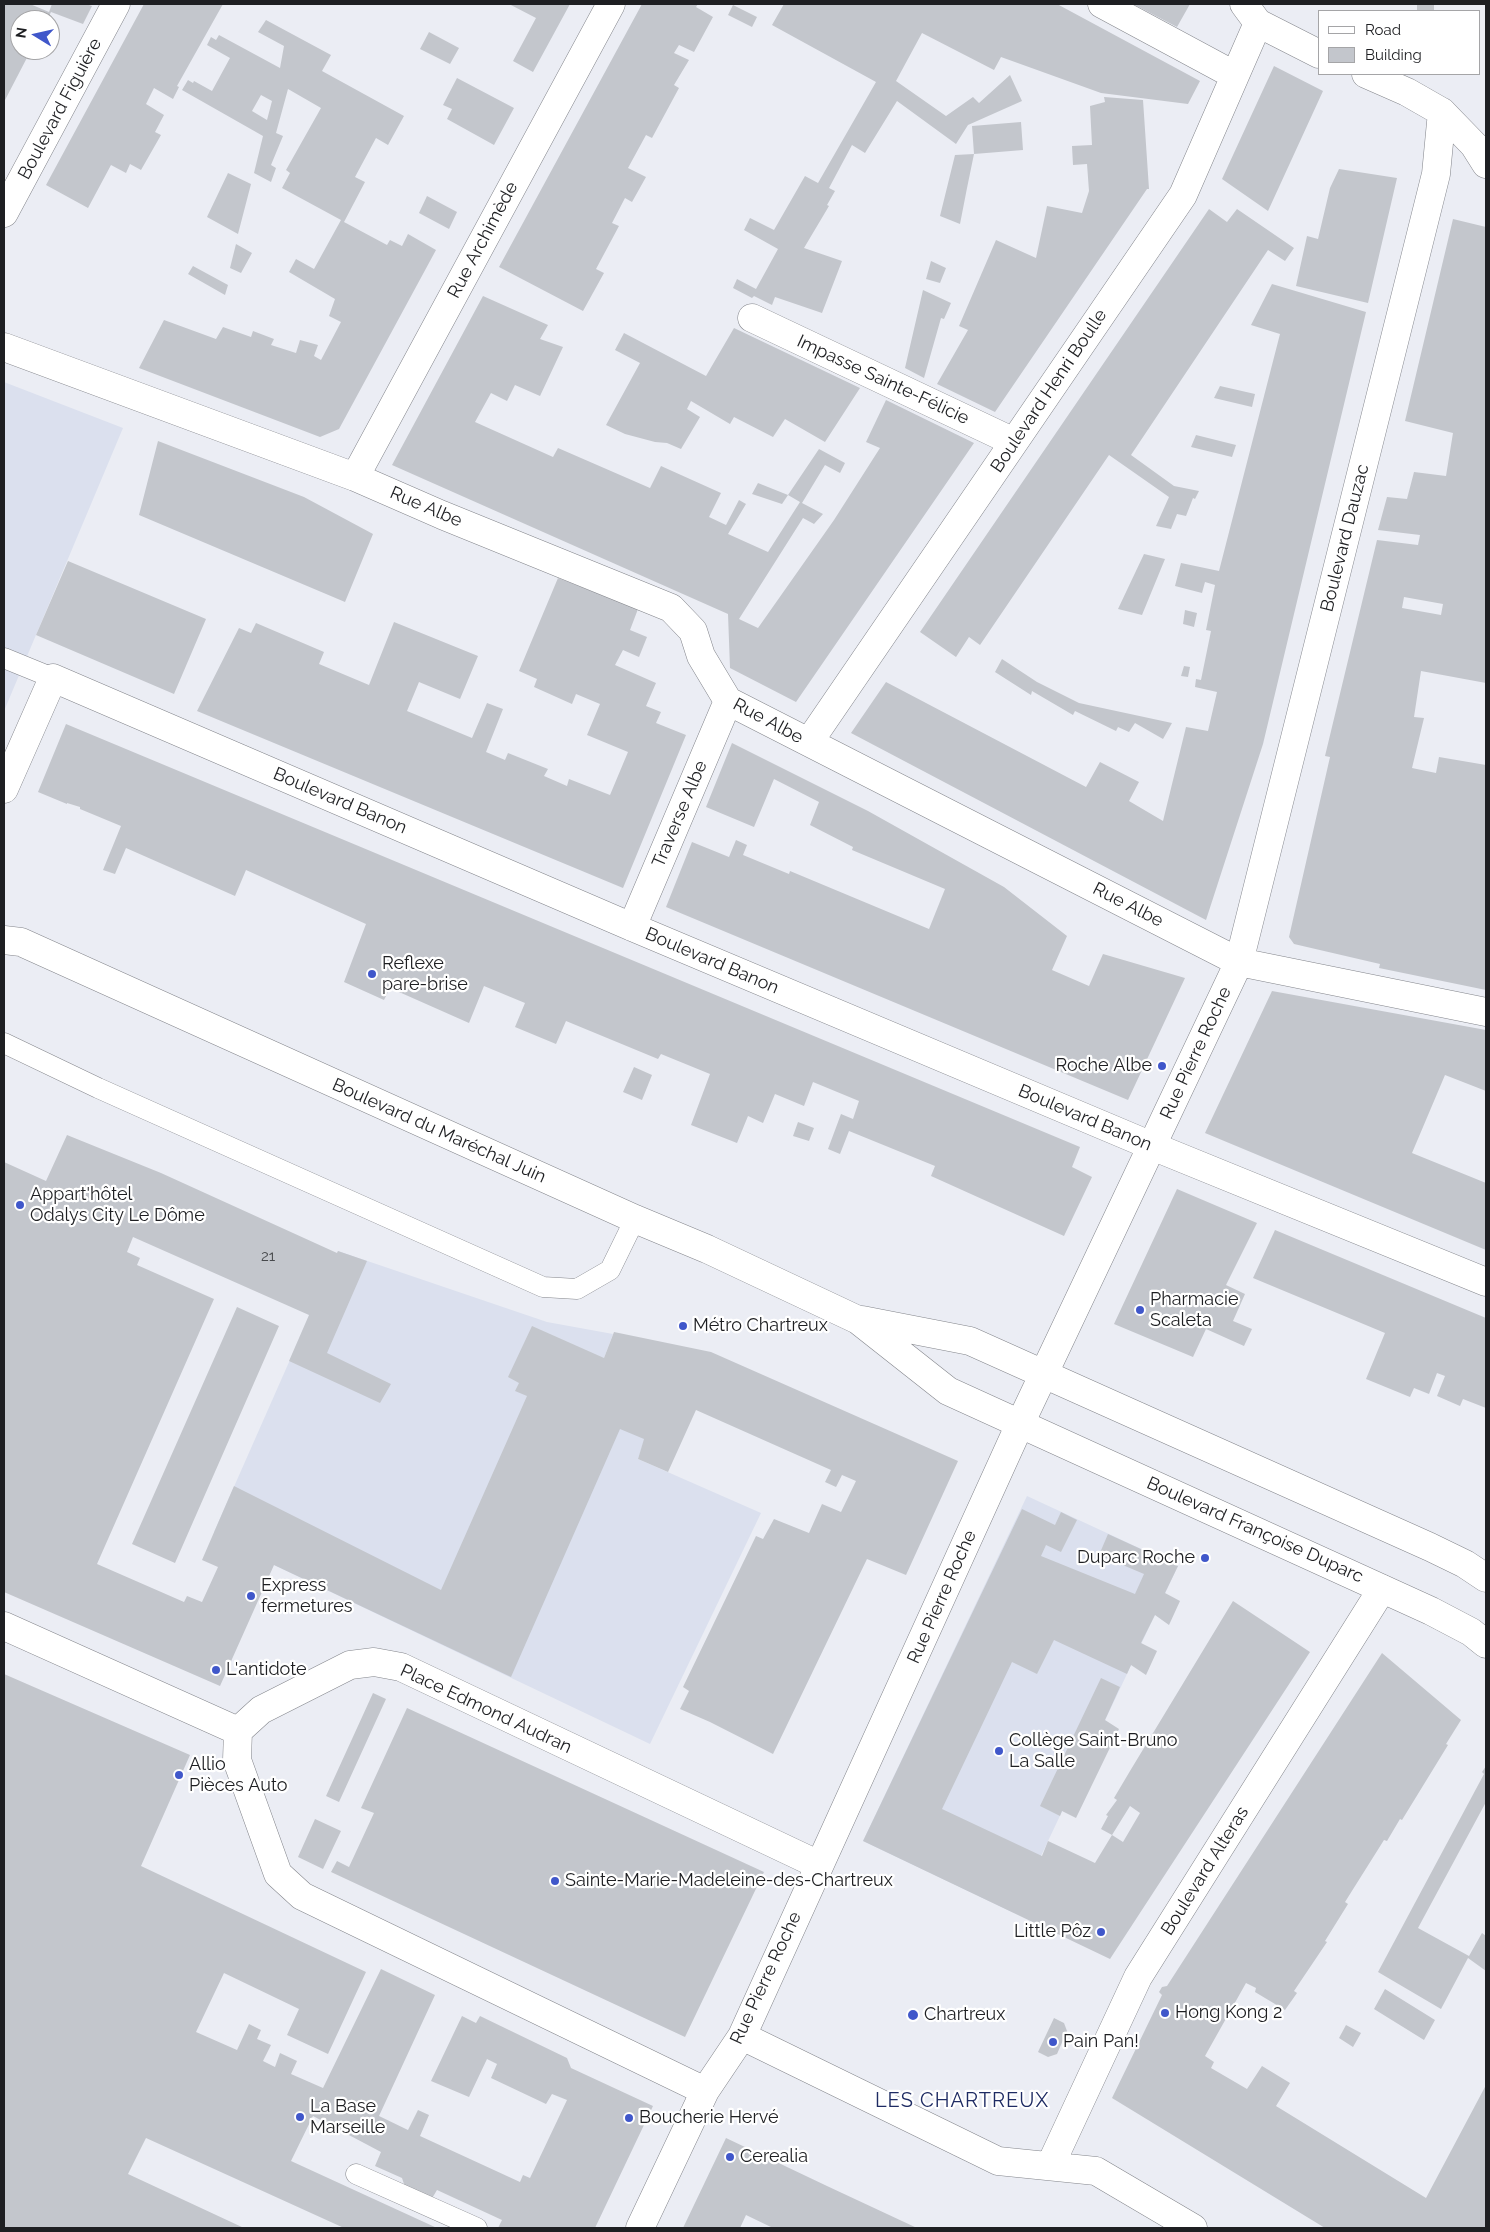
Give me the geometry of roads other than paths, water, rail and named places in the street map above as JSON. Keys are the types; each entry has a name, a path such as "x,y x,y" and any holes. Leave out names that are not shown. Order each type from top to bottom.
{"street":[{"name":"Boulevard Figuière","path":"4,213 116,4"},
{"name":"Rue Archimède","path":"355,477 611,4"},
{"path":"1102,4 1234,75"},
{"path":"1251,13 1318,53"},
{"name":"Boulevard Henri Boulle","path":"809,742 1183,195 1234,75 1251,13"},
{"path":"1368,75 1407,92 1442,112 1474,145 1486,164"},
{"name":"Boulevard Dauzac","path":"1239,962 1436,174 1442,112"},
{"name":"Impasse Sainte-Félicie","path":"752,318 1014,442"},
{"name":"Rue Albe","path":"4,347 355,477 671,608 692,631 700,656 728,701 1239,962 1486,1012"},
{"path":"4,789 53,678"},
{"name":"Boulevard Banon","path":"53,678 632,927 1152,1146 1486,1282"},
{"name":"Traverse Albe","path":"632,927 728,701"},
{"name":"Boulevard du Maréchal Juin","path":"9,936 635,1219 706,1249 858,1320 948,1392 1020,1424"},
{"name":"Rue Pierre Roche","path":"640,2228 706,2091 742,2036 1043,1374 1239,962"},
{"name":"Boulevard du Maréchal Juin","path":"858,1320 970,1341 1043,1374"},
{"path":"1043,1374 1430,1547 1465,1564 1486,1578"},
{"name":"Boulevard Françoise Duparc","path":"1020,1424 1431,1611 1471,1632 1486,1644"},
{"name":"Boulevard Alteras","path":"1050,2166 1138,1977 1382,1589"},
{"path":"4,1626 238,1731 237,1760 278,1874 302,1896 706,2091"},
{"name":"Place Edmond Audran","path":"238,1731 262,1710 350,1665 374,1662 401,1668 819,1865"},
{"path":"742,2036 998,2161 1096,2171 1193,2228"}],"lane":[{"path":"4,658 53,678"},
{"path":"4,1043 98,1088 543,1287 577,1288 610,1270 635,1219"},
{"path":"356,2174 477,2228"}],"place":[{"name":"Reflexe pare-brise","path":"372,974"},
{"name":"Roche Albe","path":"1162,1066"},
{"name":"Appart'hôtel Odalys City Le Dôme","path":"20,1205"},
{"name":"Pharmacie Scaleta","path":"1140,1310"},
{"name":"Métro Chartreux","path":"683,1326"},
{"name":"Duparc Roche","path":"1205,1558"},
{"name":"Express fermetures","path":"251,1596"},
{"name":"L'antidote","path":"216,1670"},
{"name":"Collège Saint-Bruno La Salle","path":"999,1751"},
{"name":"Allio Pièces Auto","path":"179,1775"},
{"name":"Sainte-Marie-Madeleine-des-Chartreux","path":"555,1881"},
{"name":"Little Pôz","path":"1101,1932"},
{"name":"Hong Kong 2","path":"1165,2013"},
{"name":"Chartreux","path":"913,2015"},
{"name":"Pain Pan!","path":"1053,2042"},
{"name":"La Base Marseille","path":"300,2117"},
{"name":"Boucherie Hervé","path":"629,2118"},
{"name":"Cerealia","path":"730,2157"}],"district":[{"name":"LES CHARTREUX","path":"962,2101"}]}
